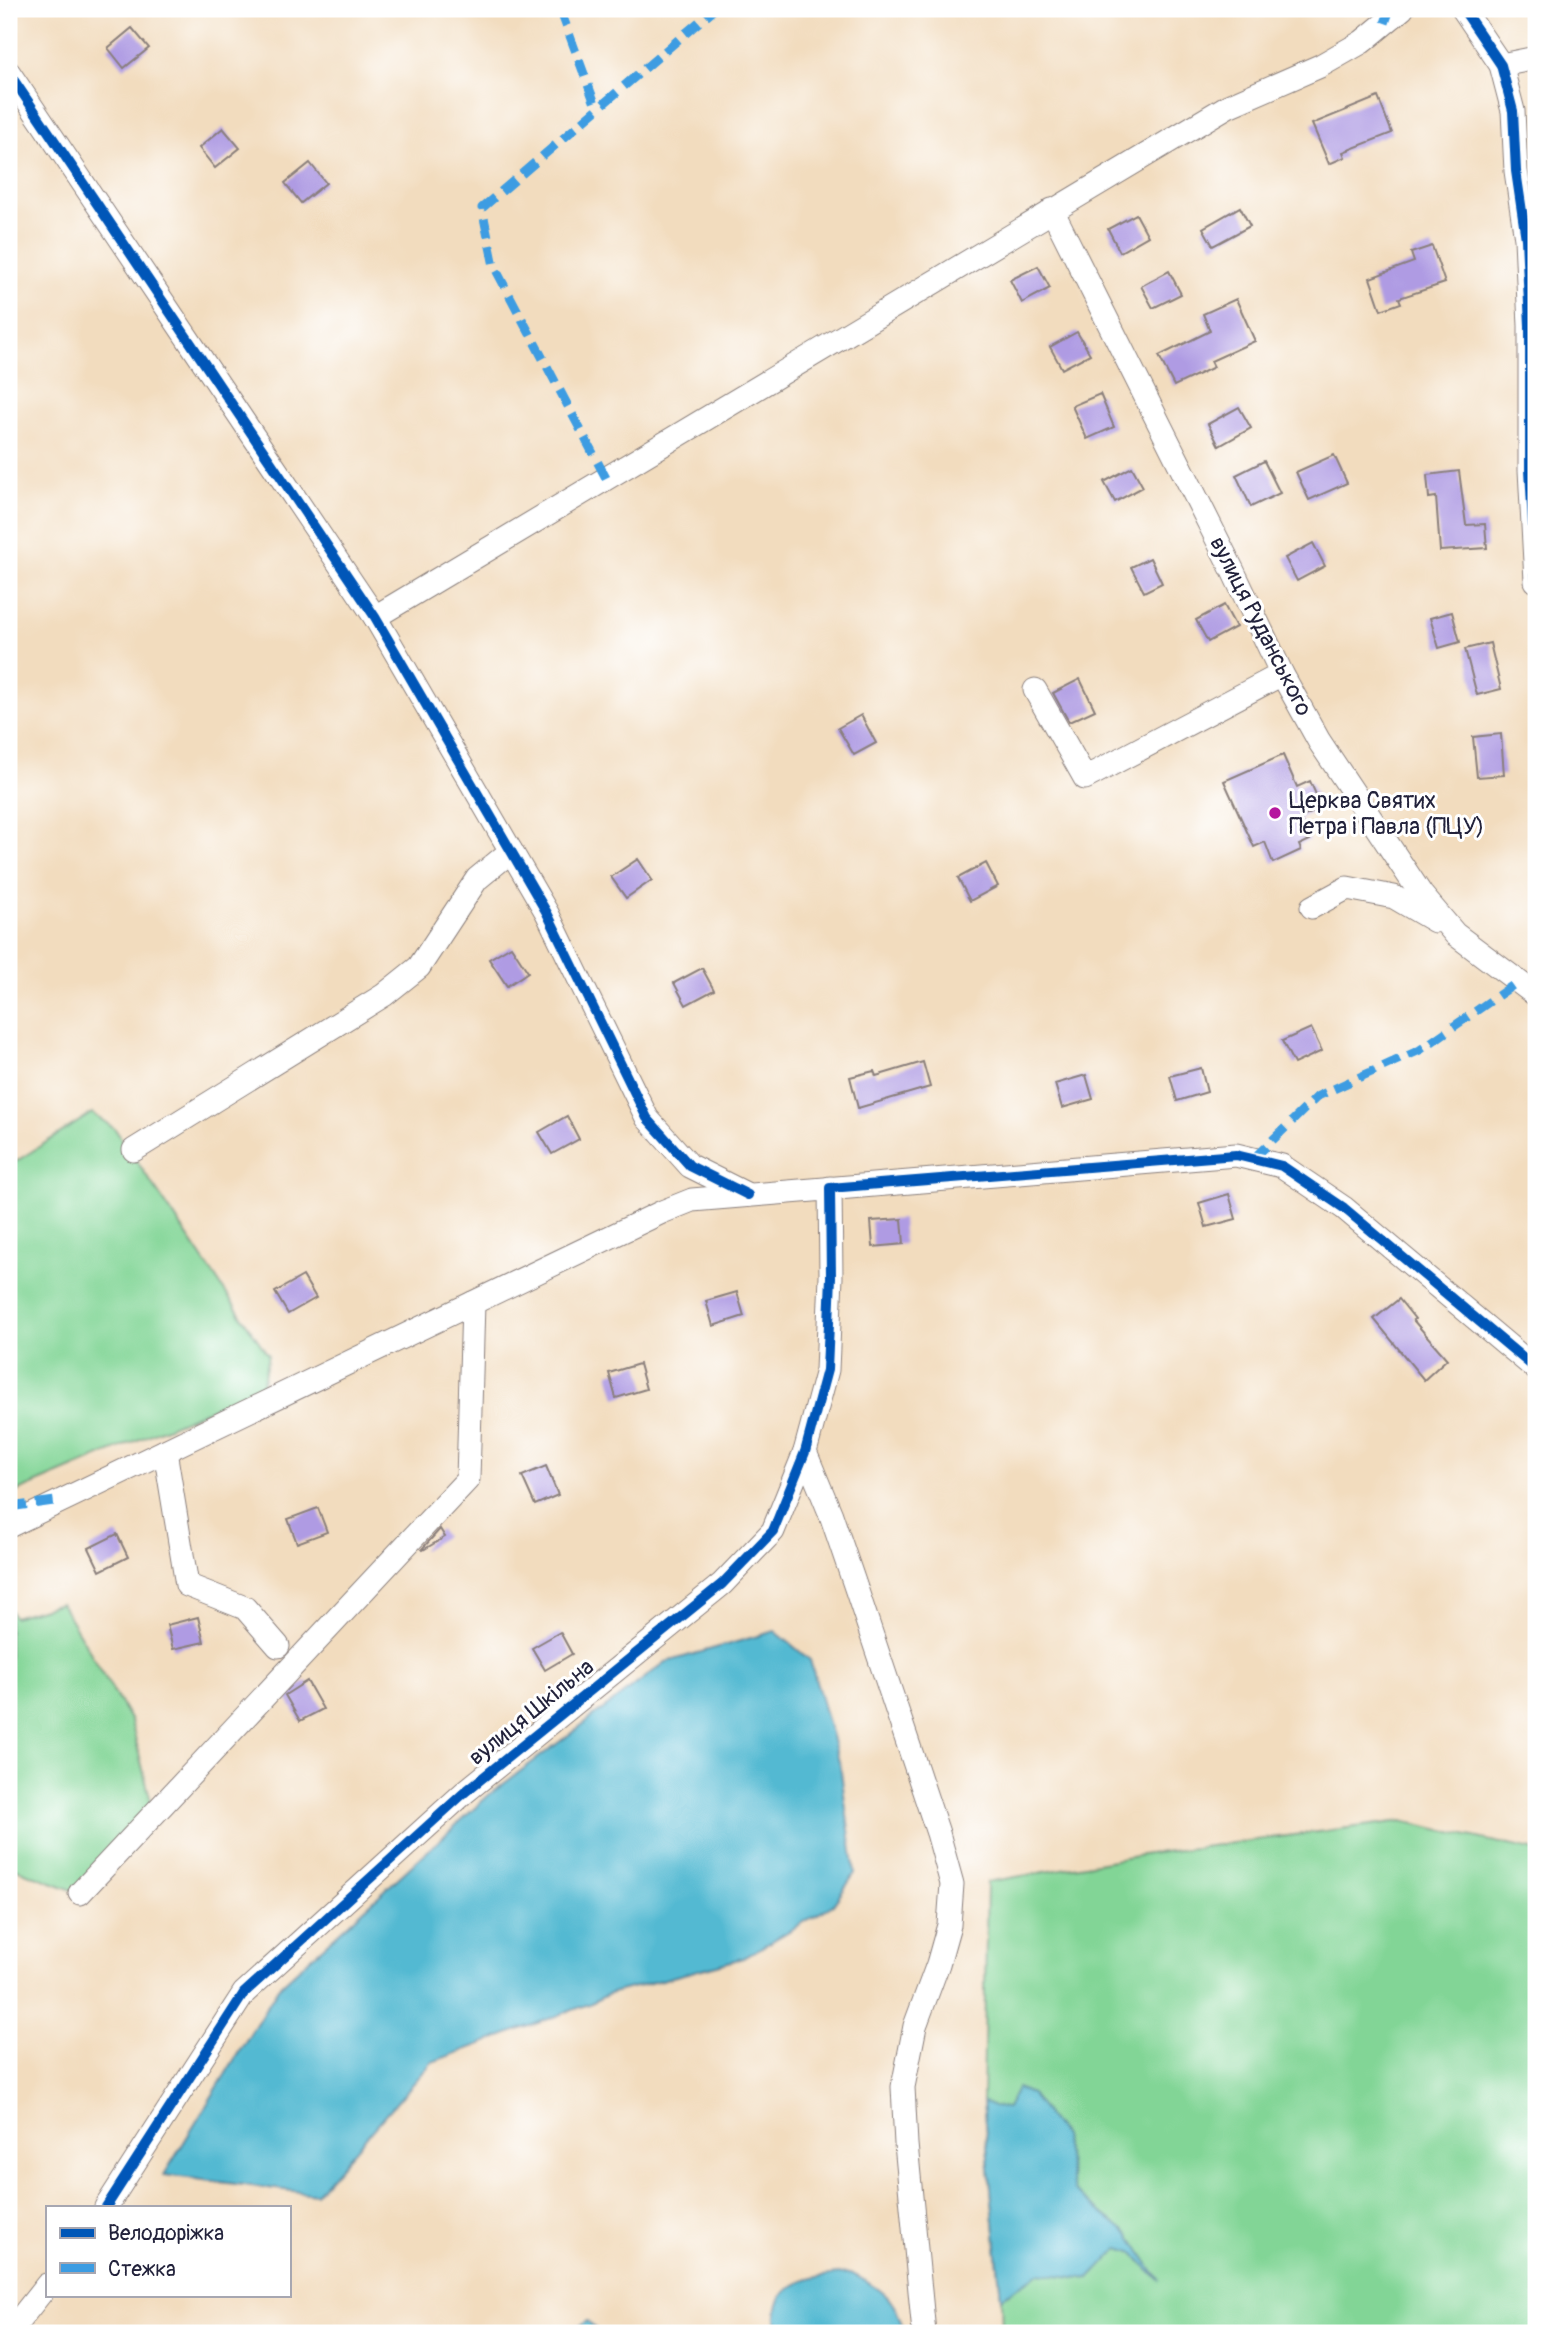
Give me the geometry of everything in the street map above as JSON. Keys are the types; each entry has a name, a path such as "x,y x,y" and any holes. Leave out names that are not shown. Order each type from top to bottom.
{"street":[{"path":"374,617 1228,106 1320,66 1362,42 1402,9"},
{"path":"1463,9 1501,65 1513,111 1516,170 1526,240 1530,326 1530,470 1536,581"},
{"path":"1501,65 1536,58"},
{"path":"9,73 374,617 547,913 647,1118 691,1167 748,1195"},
{"name":"вулиця Руданського","path":"1052,210 1233,570 1282,674 1319,741 1421,894 1455,933 1536,995"},
{"path":"1035,690 1085,778 1282,674"},
{"path":"134,1150 384,995 419,967 477,879 511,851"},
{"path":"1312,907 1347,888 1359,890 1394,897 1455,933"},
{"path":"9,1526 650,1217 692,1200 1236,1155 1282,1166 1344,1208 1536,1369"},
{"name":"вулиця Шкільна","path":"107,2206 244,1993 465,1792 722,1584 773,1531 805,1452 827,1370 830,1188"},
{"path":"80,1893 468,1479 473,1303"},
{"path":"165,1451 187,1585 245,1608 278,1646"},
{"path":"805,1452 831,1515 857,1591 938,1833 952,1884 949,1925 915,2026 903,2087 924,2333"},
{"path":"9,2333 46,2286"}],"green space":[{"path":"92,1113 115,1129 268,1355 262,1387 9,1495 9,1166"},
{"path":"61,1603 131,1721 154,1814 80,1893 9,1866 9,1608 14,1617"},
{"path":"1402,1821 1536,1851 1536,2333 1002,2333 983,2101 987,1882 1148,1854"}],"water":[{"path":"775,1631 810,1660 840,1765 855,1873 833,1905 743,1958 609,1994 589,2004 432,2062 316,2194 164,2175 278,1988 490,1794 666,1662"},
{"path":"1017,2088 1031,2094 1063,2136 1074,2191 1130,2235 1160,2281 1132,2252 1119,2248 1090,2279 1039,2273 1001,2298 983,2101 993,2107 1007,2108"},
{"path":"851,2273 871,2284 892,2302 904,2333 778,2333 776,2316 779,2302 785,2292 808,2280"},
{"path":"588,2321 599,2333 568,2333"}],"building":[{"path":"132,28 149,48 124,68 108,48"},
{"path":"1378,97 1392,133 1343,152 1345,157 1329,164 1312,124"},
{"path":"223,128 240,148 215,168 199,148"},
{"path":"310,163 326,183 301,203 285,183"},
{"path":"1240,207 1250,226 1213,246 1203,228"},
{"path":"1136,214 1148,236 1120,252 1108,229"},
{"path":"1432,246 1445,283 1399,298 1401,303 1381,310 1370,278 1414,262 1411,253"},
{"path":"1038,266 1050,288 1022,303 1010,280"},
{"path":"1169,271 1181,294 1153,308 1141,286"},
{"path":"1236,299 1255,341 1211,361 1214,367 1174,386 1159,356 1210,331 1203,314"},
{"path":"1077,332 1090,354 1062,369 1050,347"},
{"path":"1100,394 1114,427 1087,439 1072,406"},
{"path":"1239,407 1251,428 1219,446 1208,424"},
{"path":"1334,455 1347,483 1309,500 1296,472"},
{"path":"1264,461 1280,493 1251,507 1236,475"},
{"path":"1132,467 1143,487 1115,502 1104,482"},
{"path":"1459,471 1466,525 1485,524 1487,548 1440,551 1436,497 1429,498 1427,475"},
{"path":"1313,543 1325,566 1297,581 1285,558"},
{"path":"1150,558 1162,583 1144,592 1131,567"},
{"path":"1224,605 1236,627 1208,642 1196,620"},
{"path":"1452,612 1460,642 1439,648 1430,618"},
{"path":"1490,643 1501,689 1477,695 1465,649"},
{"path":"1080,679 1095,710 1069,722 1053,693"},
{"path":"861,715 876,743 854,755 838,728"},
{"path":"1501,734 1504,775 1477,777 1473,737"},
{"name":"Церква Святих Петра і Павла (ПЦУ)","path":"1283,755 1297,787 1310,781 1322,808 1300,818 1310,840 1299,845 1301,850 1273,863 1265,842 1254,847 1224,781"},
{"path":"638,859 652,880 626,898 611,877"},
{"path":"986,863 998,886 970,901 958,878"},
{"path":"511,946 528,972 507,986 489,959"},
{"path":"702,968 714,990 686,1005 674,983"},
{"path":"1311,1028 1322,1051 1294,1064 1282,1041"},
{"path":"923,1062 930,1087 858,1108 850,1077 874,1071 876,1076"},
{"path":"1201,1068 1207,1092 1177,1101 1170,1076"},
{"path":"1086,1075 1093,1099 1062,1108 1055,1084"},
{"path":"567,1116 579,1139 552,1154 539,1132"},
{"path":"1229,1194 1236,1219 1206,1227 1199,1203"},
{"path":"902,1219 904,1244 873,1247 871,1221"},
{"path":"303,1276 316,1298 288,1314 275,1292"},
{"path":"737,1292 744,1316 713,1326 706,1301"},
{"path":"1399,1299 1415,1319 1413,1320 1447,1359 1424,1380 1374,1319"},
{"path":"639,1364 646,1389 616,1398 609,1373"},
{"path":"546,1466 558,1495 535,1505 522,1476"},
{"path":"318,1508 327,1532 297,1543 288,1519"},
{"path":"440,1529 445,1537 423,1550 422,1549"},
{"path":"117,1534 128,1557 100,1571 89,1548"},
{"path":"198,1617 204,1642 173,1649 167,1625"},
{"path":"560,1632 572,1654 545,1670 532,1648"},
{"path":"307,1681 323,1709 300,1721 285,1695"}],"marked path":[{"path":"560,9 597,109"},
{"path":"606,478 494,266 482,208 714,9"},
{"path":"1385,23 1390,9"},
{"path":"1253,1159 1318,1096 1420,1050 1519,981"},
{"path":"9,1507 62,1500"}],"cycle path":[{"path":"1463,9 1501,65 1513,111 1516,171 1526,239 1530,326 1530,470 1536,581"},
{"path":"9,73 375,617 547,913 647,1118 690,1166 748,1195"},
{"path":"107,2206 244,1993 465,1792 722,1584 773,1531 805,1452 827,1370 831,1277 830,1188 1236,1155 1282,1166 1344,1208 1536,1369"}],"place":[{"name":"Церква Святих Петра і Павла (ПЦУ)","path":"1275,813"}]}
